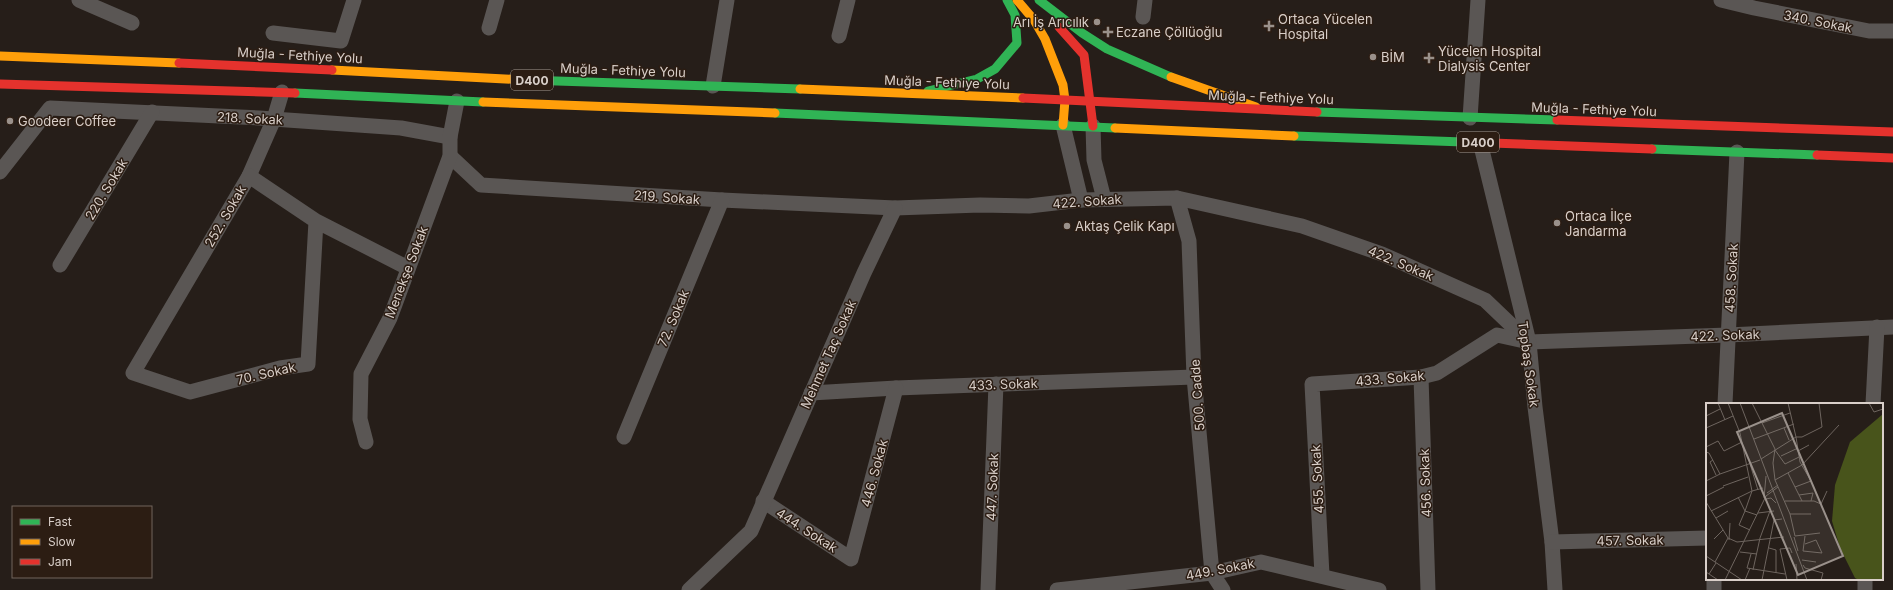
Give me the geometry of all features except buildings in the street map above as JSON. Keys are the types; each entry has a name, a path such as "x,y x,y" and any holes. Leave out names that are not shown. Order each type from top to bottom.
{"main road":[{"path":"918,93 977,79 996,69 1017,43 1015,15 1007,0"},
{"path":"1018,0 1034,20 1045,39 1063,85 1063,125"},
{"path":"1038,0 1084,55 1093,126"},
{"path":"1038,0 1087,37 1132,61 1163,76 1264,110"},
{"name":"Muğla - Fethiye Yolu","path":"0,56 339,70 469,78 918,93 1264,110 1893,132"},
{"name":"D400","path":"0,84 282,92 457,101 906,117 1287,136 1893,158"}],"street":[{"path":"79,0 132,23"},
{"path":"273,33 340,41 354,0"},
{"path":"489,28 497,0"},
{"path":"713,86 727,0"},
{"path":"839,36 848,0"},
{"path":"1143,17 1145,0"},
{"path":"1470,118 1478,0"},
{"name":"340. Sokak","path":"1721,0 1760,5 1869,31 1893,31"},
{"path":"249,176 274,120 282,92"},
{"name":"Menekşe Sokak","path":"366,442 360,419 361,374 390,318 450,156 450,137 457,101"},
{"name":"218. Sokak","path":"0,172 50,108 152,112 401,128 450,137"},
{"name":"220. Sokak","path":"60,265 152,112"},
{"path":"1063,125 1081,200"},
{"path":"1093,126 1094,160 1104,199"},
{"name":"Topbaş Sokak","path":"1480,142 1529,342 1535,407 1552,542 1555,590"},
{"name":"458. Sokak","path":"1725,403 1736,152"},
{"name":"219. Sokak","path":"450,156 481,185 722,200 895,208"},
{"name":"252. Sokak","path":"133,373 249,176 316,221 408,268"},
{"name":"422. Sokak","path":"895,208 980,205 1029,206 1081,200 1176,198 1302,226 1382,254 1485,300 1529,342 1893,327"},
{"name":"500. Cadde","path":"1176,198 1188,241 1194,377 1212,574 1223,590"},
{"name":"72. Sokak","path":"624,437 722,200"},
{"name":"Mehmet Taç Sokak","path":"689,590 751,532 763,501 864,273 895,208"},
{"name":"70. Sokak","path":"133,373 190,392 280,368 308,364 316,221"},
{"path":"1873,403 1877,327"},
{"name":"433. Sokak","path":"1312,384 1421,377 1437,373 1497,335 1529,342"},
{"name":"433. Sokak","path":"811,394 896,388 1194,377"},
{"name":"456. Sokak","path":"1421,377 1428,590"},
{"name":"447. Sokak","path":"988,590 996,384"},
{"name":"455. Sokak","path":"1312,384 1322,575"},
{"name":"446. Sokak","path":"851,559 896,388"},
{"name":"444. Sokak","path":"763,501 851,559"},
{"name":"457. Sokak","path":"1552,542 1706,538"},
{"name":"449. Sokak","path":"1057,590 1212,574 1261,562 1322,575 1379,590"},
{"path":"1864,590 1865,580"}],"traffic: fast":[{"path":"928,91 977,79 995,69 1017,43 1015,15 1007,0"},
{"path":"1039,0 1082,33 1107,49 1171,77"},
{"path":"526,80 800,89"},
{"path":"295,93 483,102"},
{"path":"1317,112 1557,120"},
{"path":"775,113 1115,128"},
{"path":"1294,136 1492,143"},
{"path":"1652,149 1817,155"}],"traffic: slow":[{"path":"1017,0 1034,20 1045,39 1063,85 1065,100 1063,125"},
{"path":"0,56 179,63"},
{"path":"332,70 526,80"},
{"path":"1171,77 1256,107"},
{"path":"800,89 1023,98"},
{"path":"483,102 775,113"},
{"path":"1115,128 1294,136"}],"traffic: jam":[{"path":"1059,27 1084,55 1093,126"},
{"path":"179,63 332,70"},
{"path":"0,84 295,93"},
{"path":"1023,98 1317,112"},
{"path":"1557,120 1893,132"},
{"path":"1492,143 1652,149"},
{"path":"1817,155 1893,158"}],"place":[{"name":"Arı İş Arıcılık","path":"1097,22"},
{"name":"Ortaca Yücelen Hospital","path":"1269,26"},
{"name":"Eczane Çöllüoğlu","path":"1108,32"},
{"name":"BİM","path":"1373,57"},
{"name":"Yücelen Hospital Dialysis Center","path":"1429,58"},
{"name":"Goodeer Coffee","path":"10,121"},
{"name":"Ortaca İlçe Jandarma","path":"1557,223"},
{"name":"Aktaş Çelik Kapı","path":"1067,226"}]}
